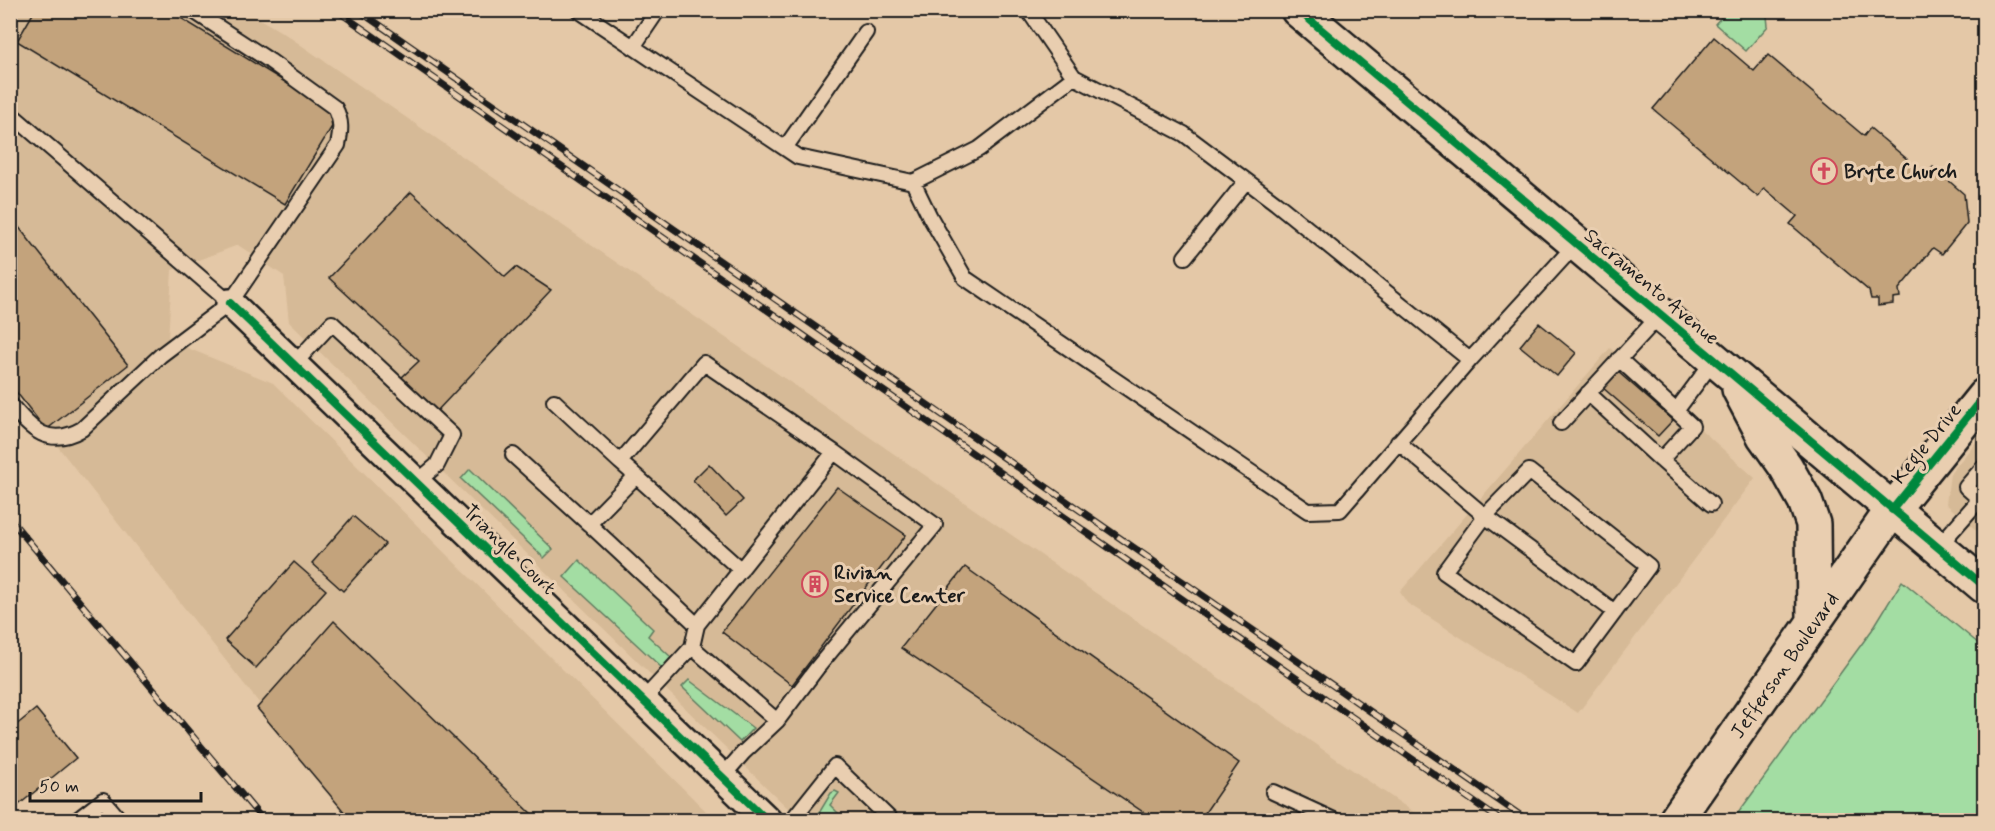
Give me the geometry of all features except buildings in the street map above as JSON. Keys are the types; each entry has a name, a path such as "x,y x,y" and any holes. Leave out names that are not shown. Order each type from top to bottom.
{"main road":[{"name":"Sacramento Avenue","path":"1298,10 1984,586"},
{"path":"1723,368 1805,501 1813,525 1814,622"},
{"name":"Kegle Drive","path":"1892,510 1984,396"},
{"name":"Jefferson Boulevard","path":"1676,820 1892,510"}],"street":[{"name":"Triangle Court","path":"230,303 767,820"}],"lane":[{"path":"10,404 27,425 42,434 60,438 72,435 97,417 161,355 230,303 338,146 340,118 335,108 192,10"},
{"path":"578,10 798,157 913,182 979,149 1074,77"},
{"path":"633,47 658,10"},
{"path":"1028,10 1074,77 1184,134 1470,360"},
{"path":"785,148 866,32"},
{"path":"10,113 230,303"},
{"path":"1185,257 1246,181"},
{"path":"913,182 965,278 1308,511 1340,510 1470,360 1576,244"},
{"path":"1561,423 1660,315"},
{"path":"294,364 332,323 452,435 437,465 417,482"},
{"path":"1619,359 1637,382 1659,402 1676,411 1692,426 1661,460"},
{"path":"620,462 704,363 935,525 817,668 777,721 743,753 722,777"},
{"path":"1676,411 1723,368"},
{"path":"1588,393 1711,504"},
{"path":"554,401 741,570"},
{"path":"1610,413 1619,402"},
{"path":"1632,433 1641,422"},
{"path":"1398,442 1485,516 1615,612"},
{"path":"643,700 692,647 698,625 834,452"},
{"path":"513,455 698,625"},
{"path":"1937,547 1982,501 1966,487 1984,466"},
{"path":"1529,471 1649,566 1576,664 1444,572 1485,516 1529,471"},
{"path":"589,524 636,476"},
{"path":"692,647 777,721"},
{"path":"792,820 836,766 891,820"},
{"path":"1273,792 1334,820"},
{"path":"77,820 103,800 120,820"}],"shaded area":[{"path":"11,11 246,11 285,34 1425,820 800,820 289,322 284,276 238,245 172,270 168,340 273,383 715,820 351,820 11,387"},
{"path":"1610,348 1755,478 1578,713 1407,603 1400,592"},
{"path":"1984,432 1984,537 1946,504 1950,474"}],"green space":[{"path":"1727,11 1760,11 1767,16 1768,26 1746,51 1715,24"},
{"path":"470,469 553,549 544,558 461,479"},
{"path":"579,560 653,629 648,636 671,657 662,668 564,577"},
{"path":"1902,581 1984,648 1984,820 1733,820 1872,630"},
{"path":"689,680 753,728 740,742 682,687"},
{"path":"835,791 839,793 830,805 845,820 819,820 816,818 831,793"}],"railway":[{"path":"336,10 1500,820"},
{"path":"358,10 1527,820"},
{"path":"10,519 263,820"}],"cycle path":[{"path":"1298,10 1984,586"},
{"path":"230,303 767,820"},
{"path":"1892,510 1984,396"}],"place":[{"name":"Bryte Church","path":"1824,171"},
{"name":"Rivian Service Center","path":"815,584"}]}
